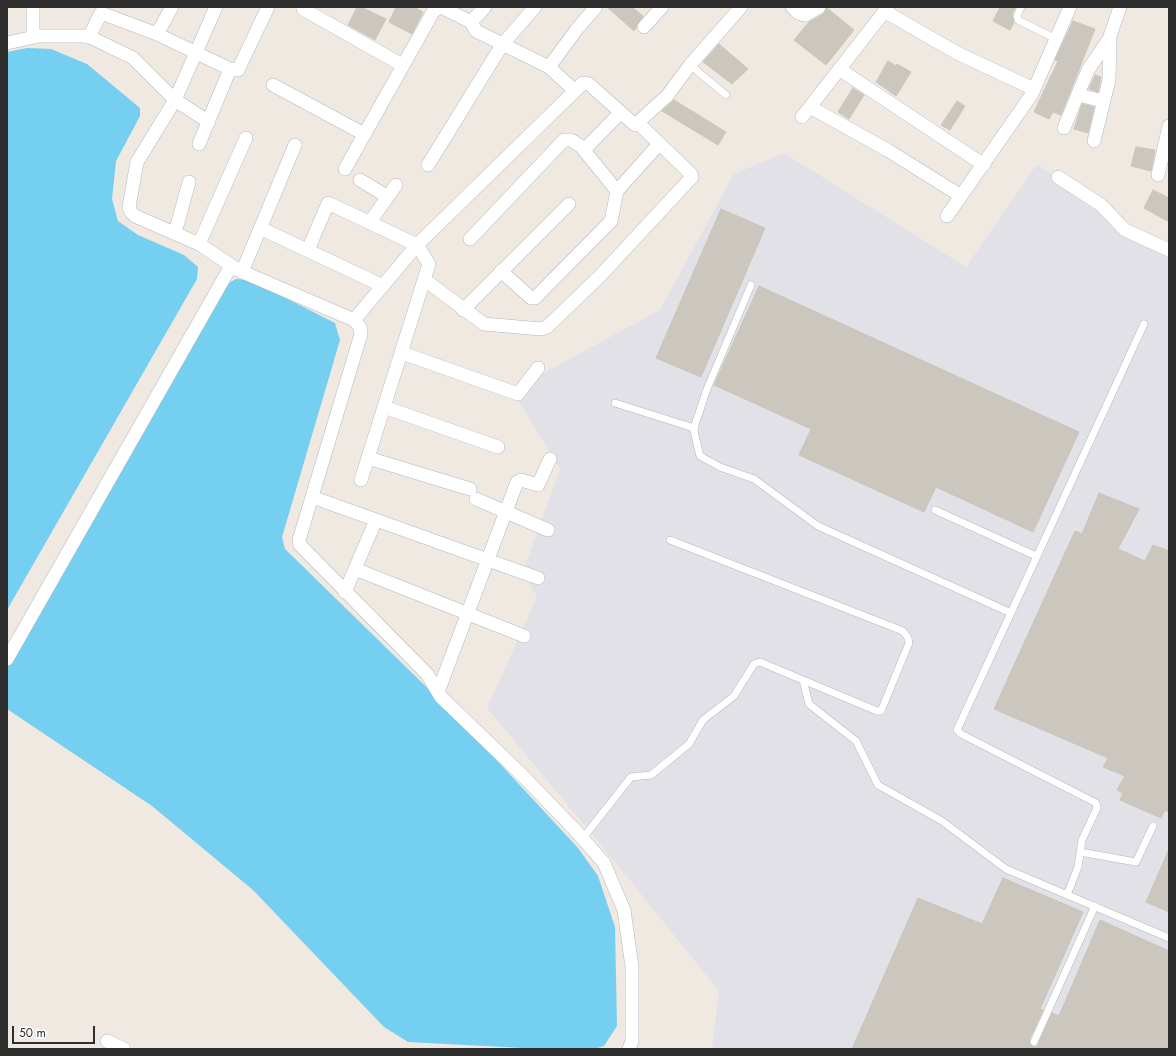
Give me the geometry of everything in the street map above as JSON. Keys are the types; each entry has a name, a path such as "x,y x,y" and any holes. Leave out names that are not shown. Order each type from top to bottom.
{"street":[{"path":"33,7 33,36"},
{"path":"157,34 172,7"},
{"path":"216,7 175,100 137,162 129,207 135,216 199,244 236,269 354,320 360,326 361,334 299,540 300,545 427,674 438,692 583,838 604,863 624,910 633,973 632,1041 629,1049"},
{"path":"89,37 101,13 157,34 230,69 237,70 240,68 268,7"},
{"path":"346,169 402,65 437,7 471,22 476,31 549,67 575,91"},
{"path":"471,22 485,7"},
{"path":"428,165 502,45 535,7"},
{"path":"549,67 577,29 596,7"},
{"path":"644,27 662,7"},
{"path":"354,320 417,245 575,91 586,83 632,125 638,123 667,96 690,65 741,7"},
{"path":"792,7 798,13 805,15 819,7"},
{"path":"947,216 984,165 1034,89 1070,7"},
{"path":"1064,128 1088,70 1109,39 1120,7"},
{"path":"303,9 402,65"},
{"path":"961,196 889,151 806,112 886,9 953,51 1034,89"},
{"path":"9,39 33,36 89,37 133,58 175,100 209,122"},
{"path":"1094,141 1109,77 1109,39"},
{"path":"199,144 230,69"},
{"path":"839,69 984,165"},
{"path":"273,85 364,134"},
{"path":"1078,95 1104,101"},
{"path":"583,149 587,148 620,113"},
{"path":"425,280 463,310 487,325 541,329 547,327 599,277 690,179 691,174 638,123"},
{"path":"1158,175 1169,126"},
{"path":"199,244 246,138"},
{"path":"470,239 564,140 572,140 578,143 617,191"},
{"path":"501,271 531,298 535,298 611,221 617,191 659,144"},
{"path":"7,659 260,228 296,146"},
{"path":"1058,178 1101,205 1125,230 1169,250"},
{"path":"360,180 388,197"},
{"path":"175,233 189,182"},
{"path":"370,222 396,185"},
{"path":"308,250 328,203 417,245 429,264 361,480"},
{"path":"463,310 569,204"},
{"path":"260,228 383,286"},
{"path":"402,353 518,394 538,368"},
{"path":"384,407 498,446"},
{"path":"368,458 473,494 506,513 548,530"},
{"path":"438,692 519,480 538,484 550,459"},
{"path":"312,497 538,578"},
{"path":"345,592 376,520"},
{"path":"355,569 524,636"},
{"path":"107,1041 124,1049"}],"lane":[{"path":"1021,7 1016,16 1018,20 1056,39"},
{"path":"690,65 726,95"},
{"path":"752,285 707,389 694,428 700,456 720,467 754,478 818,526 1011,613"},
{"path":"1067,895 1078,867 1082,840 1097,808 1096,803 961,734 957,730 1144,324"},
{"path":"615,403 694,428"},
{"path":"935,510 1036,556"},
{"path":"583,838 631,777 651,775 689,744 703,720 734,696 756,662 760,662 877,712 881,711 909,643 908,638 903,631 670,540"},
{"path":"803,680 809,704 856,741 878,786 942,821 1001,866 1169,938"},
{"path":"1080,852 1136,862 1154,826"},
{"path":"1034,1042 1095,906"}],"shaded area":[{"path":"784,153 966,267 1037,164 1142,240 1169,251 1169,1049 712,1049 719,991 616,863 487,708 537,597 523,572 560,469 512,390 660,310 734,174"}],"water":[{"path":"27,48 51,49 87,64 140,108 140,116 116,161 112,199 118,221 138,235 184,255 198,267 197,279 7,610 7,52"},
{"path":"236,279 250,280 335,323 340,340 282,537 285,549 453,713 578,848 598,876 615,927 617,1026 604,1046 594,1049 543,1049 408,1042 384,1027 253,890 152,806 7,709 7,664 227,284"}],"building":[{"path":"357,7 361,7 386,19 375,40 348,25"},
{"path":"396,7 414,7 423,12 412,34 389,22"},
{"path":"607,7 632,7 643,16 634,31"},
{"path":"1000,7 1016,7 1012,14 1014,22 1010,30 993,21"},
{"path":"827,8 854,30 826,65 794,40 809,22 823,14"},
{"path":"1073,21 1095,29 1061,115 1053,112 1049,119 1034,112 1058,61 1055,60"},
{"path":"719,44 748,69 732,84 703,62"},
{"path":"888,61 911,72 896,96 876,82"},
{"path":"1095,75 1101,77 1098,92 1089,89"},
{"path":"853,88 864,95 849,119 838,112"},
{"path":"674,100 726,132 718,145 662,111"},
{"path":"957,101 965,106 950,130 941,125"},
{"path":"1082,104 1094,107 1088,133 1074,129"},
{"path":"1136,147 1155,150 1151,171 1131,166"},
{"path":"1153,190 1169,198 1169,222 1144,208"},
{"path":"721,209 765,228 701,377 656,358"},
{"path":"759,286 1079,432 1033,532 936,487 924,512 799,455 811,429 714,385"},
{"path":"1099,493 1139,509 1118,549 1145,561 1153,545 1169,551 1169,812 1165,810 1161,818 1120,800 1123,793 1117,790 1125,776 1103,767 1108,758 994,709 1075,531 1082,534"},
{"path":"1169,849 1169,912 1146,902"},
{"path":"1003,878 1083,912 1040,1009 1043,1010 1029,1040 1030,1045 1034,1047 1038,1044 1052,1013 1059,1016 1100,920 1169,951 1169,1049 852,1049 918,898 982,924"}]}
